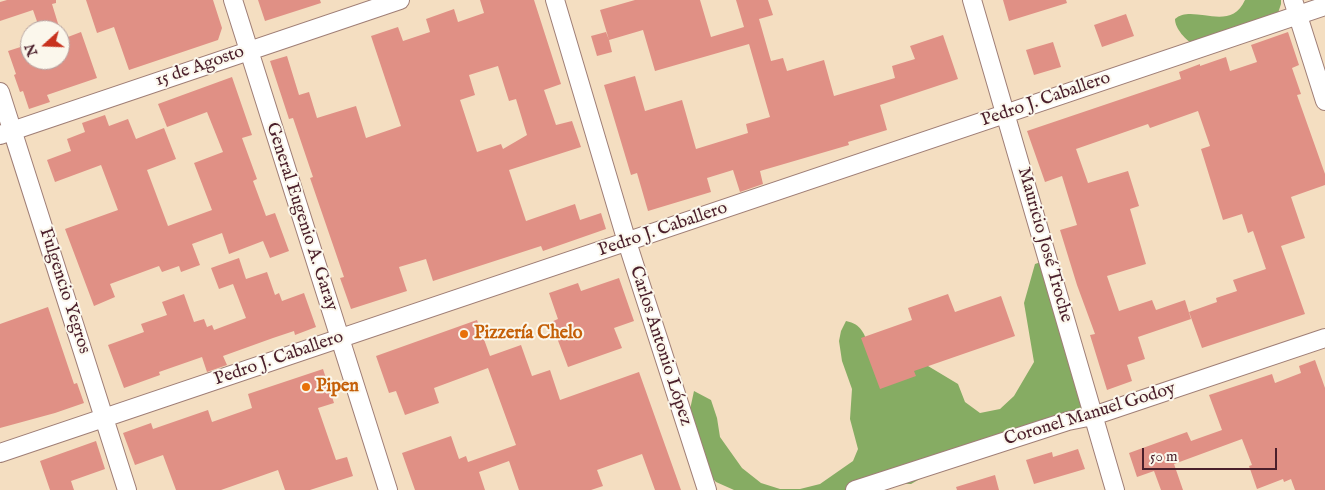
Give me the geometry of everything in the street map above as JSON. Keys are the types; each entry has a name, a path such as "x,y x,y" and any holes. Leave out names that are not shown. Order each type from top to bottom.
{"street":[{"name":"General Eugenio A. Garay","path":"233,0 388,490"},
{"name":"15 de Agosto","path":"6,133 400,0"},
{"name":"Carlos Antonio López","path":"555,0 626,242 708,490"},
{"name":"Mauricio José Troche","path":"972,0 1115,490"},
{"name":"Pedro J. Caballero","path":"0,453 1006,114 1296,8 1325,6"},
{"path":"1296,8 1325,101"},
{"name":"Fulgencio Yegros","path":"0,92 6,133 128,490"},
{"name":"Coronel Manuel Godoy","path":"855,490 1068,421 1093,416 1325,338"}],"green space":[{"path":"1245,0 1281,0 1281,4 1278,13 1194,45 1184,37 1175,23 1175,19 1183,15 1221,17 1230,15 1238,10"},
{"path":"1044,261 1084,408 1077,427 1068,431 953,460 911,484 880,483 864,490 734,490 716,482 702,467 686,428 694,391 711,400 717,418 720,437 742,468 761,483 780,489 800,489 820,484 853,461 858,449 850,419 852,389 842,361 839,341 846,321 859,327 870,348 928,366 958,384 965,402 980,413 1000,409 1014,396 1034,362 1024,303 1035,264"}],"building":[{"path":"7,0 56,0 56,3 52,4 57,20 36,20 33,10 0,21 0,2"},
{"path":"86,0 213,0 222,28 218,40 129,70 114,27 97,33"},
{"path":"258,0 320,0 321,3 265,21"},
{"path":"480,0 534,0 561,84 544,90 556,125 572,121 581,147 509,170 526,221 575,204 580,220 601,213 606,229 543,251 541,246 433,281 426,259 399,267 407,291 351,309 340,278 344,277 310,178 313,177 293,118 289,119 270,61 287,56 299,95 309,92 317,118 356,106 366,138 401,126 371,36 398,27 403,41 430,32 426,19 454,9 458,22 484,13","holes":["498,66 509,101 516,99 527,135 503,149 501,144 477,152 460,100 475,95 469,75"]},
{"path":"635,0 700,0 711,37 744,27 736,0 768,0 773,15 759,19 771,61 783,58 787,71 824,60 834,96 895,78 892,66 915,59 910,46 943,35 958,79 880,105 887,130 848,142 849,145 760,171 763,184 740,192 733,170 707,178 711,192 648,211 637,173 631,175 604,85 635,76 645,111 682,100 696,149 748,133 746,124 770,117 749,44 655,71 643,30 609,40 600,10"},
{"path":"1003,0 1066,0 1067,3 1009,21"},
{"path":"1126,14 1134,36 1102,47 1094,25"},
{"path":"81,32 97,78 47,95 50,102 29,109 23,91 20,92 8,51 20,47 20,70 70,70 70,36"},
{"path":"606,32 612,52 597,56 591,36"},
{"path":"1288,32 1299,65 1292,68 1301,94 1297,95 1325,174 1325,185 1291,197 1305,238 1281,246 1305,314 1202,348 1189,312 1217,302 1216,298 1237,291 1233,280 1266,269 1253,231 1248,233 1242,214 1223,220 1201,149 1210,146 1198,111 1150,128 1148,124 1076,149 1088,183 1128,171 1139,206 1130,209 1146,264 1107,276 1119,311 1152,300 1156,310 1185,300 1191,319 1138,337 1145,359 1127,365 1132,381 1107,390 1090,335 1095,334 1060,230 1077,225 1062,176 1045,182 1027,131 1181,79 1179,72 1200,64 1200,66 1226,57 1230,71 1257,62 1251,45"},
{"path":"1053,42 1061,67 1034,75 1026,50"},
{"path":"232,77 252,135 242,138 257,179 253,181 266,216 275,213 289,251 270,258 263,241 229,254 222,233 192,244 200,265 181,272 179,266 162,272 159,266 110,284 115,297 94,306 65,229 118,210 101,165 55,182 47,160 71,151 67,139 85,132 82,123 105,115 109,126 128,119 136,139 164,128 176,159 147,170 168,226 212,210 194,163 223,152 207,112 167,127 158,104"},
{"path":"239,258 246,279 267,272 275,295 279,293 282,301 304,293 316,327 295,335 294,331 223,356 227,365 207,372 202,357 159,372 160,375 124,388 108,345 144,332 141,324 167,315 162,302 184,294 194,322 204,319 207,327 212,325 214,330 246,318 233,284 219,289 211,268"},
{"path":"619,278 634,321 614,328 622,348 568,367 551,322 558,319 549,293 578,283 581,291"},
{"path":"948,294 955,312 1001,296 1015,336 914,371 916,376 880,389 861,338 912,320 908,308"},
{"path":"48,307 74,384 77,383 84,403 0,428 0,324"},
{"path":"477,320 490,356 521,345 532,376 550,370 560,400 639,372 681,490 655,490 642,454 597,470 603,486 591,490 519,490 509,461 479,472 485,490 415,490 402,453 451,436 459,459 466,456 468,462 516,445 488,368 434,388 439,403 405,415 396,391 389,393 376,356"},
{"path":"1315,360 1325,388 1325,490 1295,490 1291,479 1284,482 1283,479 1257,489 1249,466 1252,465 1242,439 1174,464 1183,490 1161,490 1154,471 1137,477 1129,453 1187,432 1191,441 1222,430 1209,395 1272,374 1275,383 1301,373 1299,366"},
{"path":"323,369 334,403 318,408 336,460 347,457 353,476 310,490 285,490 278,470 221,490 176,490 163,455 135,465 123,433 151,423 153,429 208,410 212,422 252,408 248,394"},
{"path":"96,441 105,469 71,481 74,490 50,490 40,461"},
{"path":"1078,449 1085,469 1034,484 1026,460 1052,452 1053,457"},
{"path":"995,475 999,490 957,490 956,487"}],"place":[{"name":"Pizzería Chelo","path":"464,334"},
{"name":"Pipen","path":"306,387"}]}
